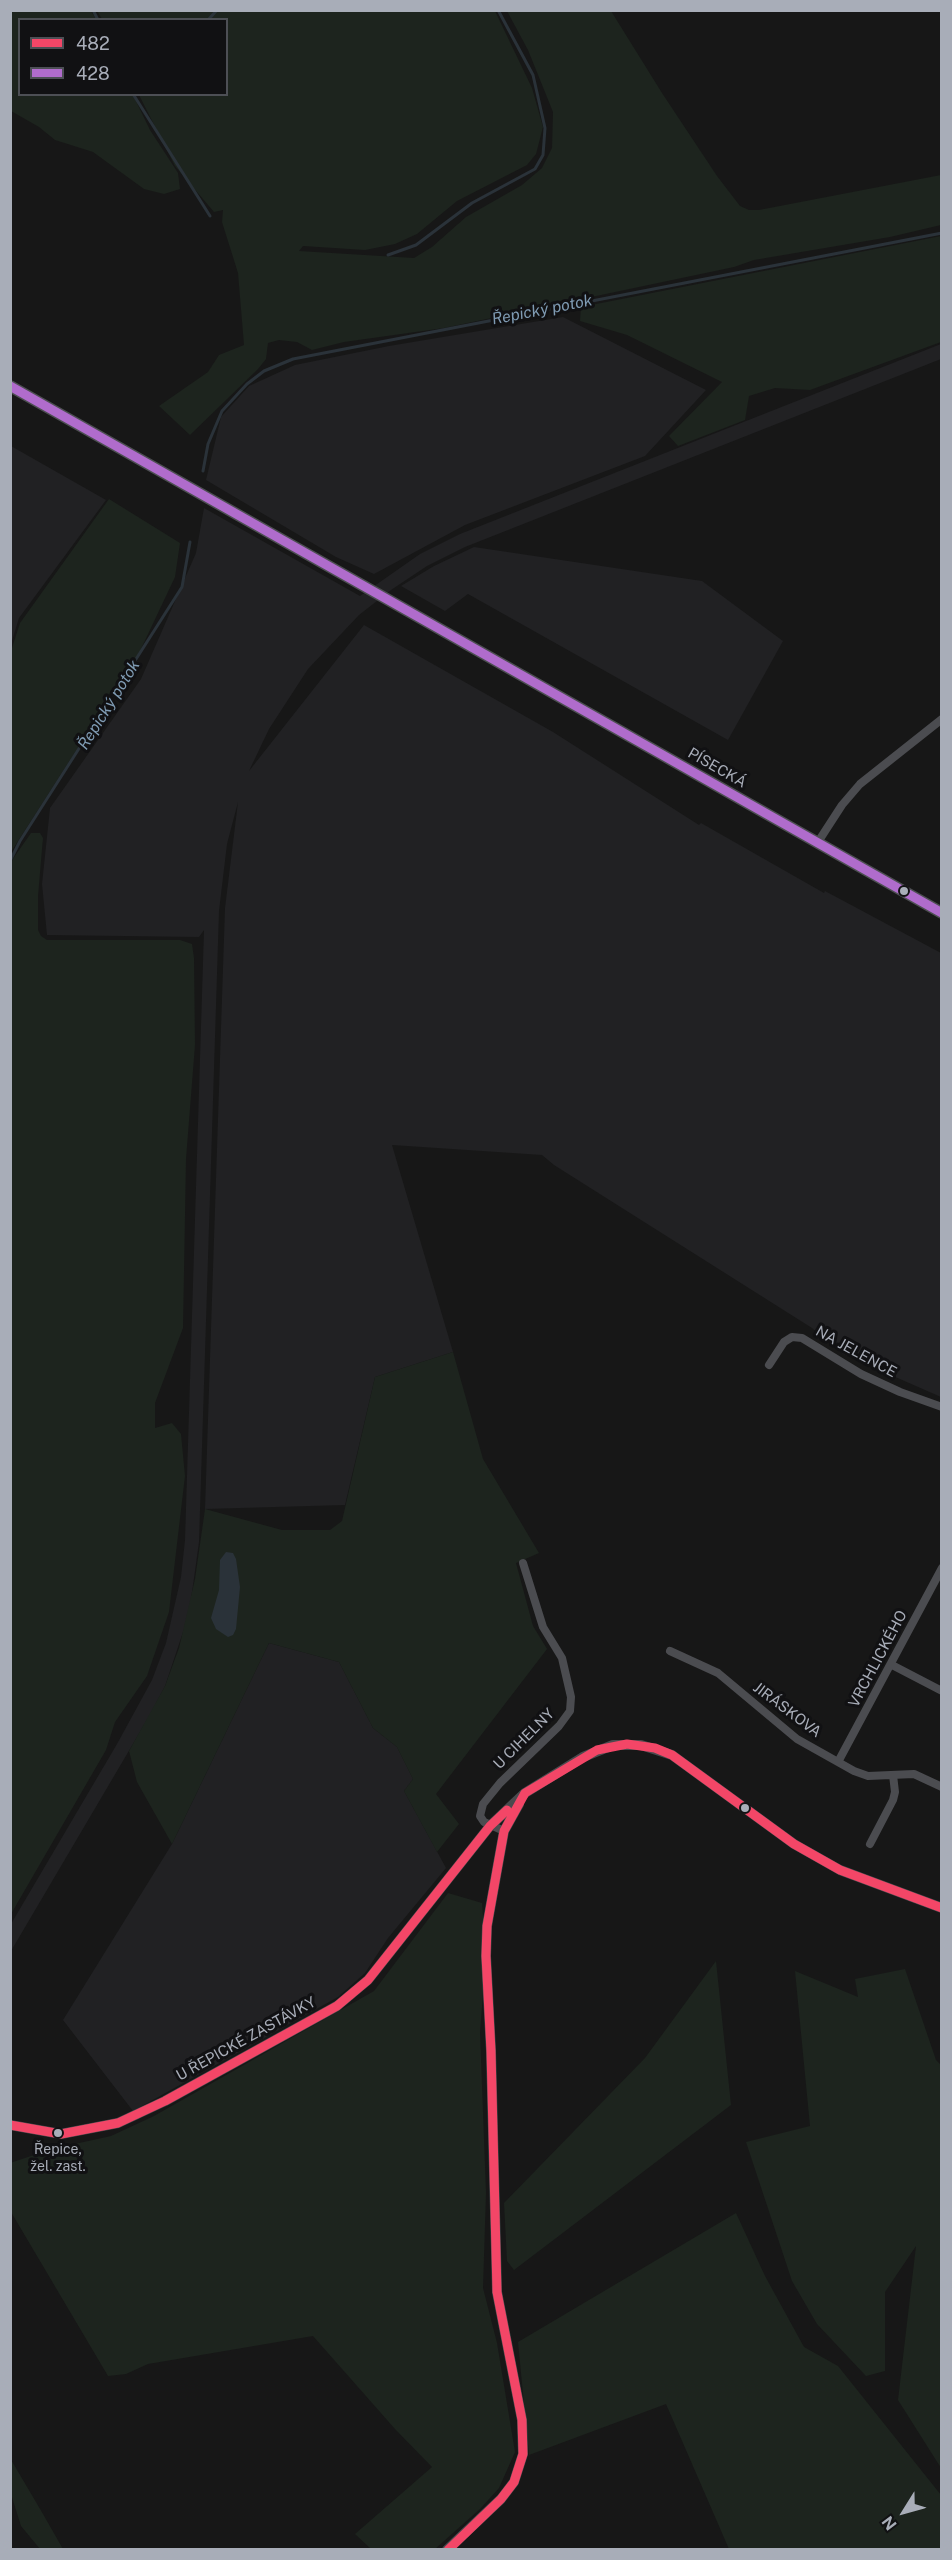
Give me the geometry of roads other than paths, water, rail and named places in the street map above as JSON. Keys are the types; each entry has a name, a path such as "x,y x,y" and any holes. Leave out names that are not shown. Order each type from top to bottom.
{"main road":[{"name":"PÍSECKÁ","path":"10,386 477,650 821,837 942,913"},
{"name":"U ŘEPICKÉ ZASTÁVKY","path":"10,2125 61,2134 118,2123 165,2101 327,2012 355,1993 397,1944 490,1826 525,1793 597,1750 627,1744 655,1748 672,1755 794,1844 825,1862 942,1908"},
{"path":"447,2550 501,2499 514,2482 523,2454 522,2420 497,2292 486,1956 487,1926 504,1831 525,1793"}],"street":[{"path":"821,837 860,784 942,719"},
{"name":"NA JELENCE","path":"769,1365 784,1342 792,1337 802,1338 861,1374 900,1392 942,1407"},
{"name":"U CIHELNY","path":"490,1826 480,1816 483,1804 500,1783 559,1726 570,1711 571,1697 562,1658 543,1627 523,1563"},
{"name":"VRCHLICKÉHO","path":"838,1762 942,1568"},
{"name":"JIRÁSKOVA","path":"670,1651 718,1672 797,1739 861,1774 914,1774 942,1787"},
{"path":"892,1665 942,1691"},
{"path":"870,1844 893,1800 895,1792 892,1775"},
{"path":"490,1826 498,1826 504,1831"}],"waterway":[{"path":"93,10 97,18"},
{"path":"210,18 217,10"},
{"path":"388,255 416,245 472,203 535,169 543,155 545,128 533,75 498,10"},
{"path":"134,96 210,216"},
{"name":"Řepický potok","path":"203,471 208,444 222,411 247,384 264,371 293,359 942,233"},
{"name":"Řepický potok","path":"10,861 20,841 182,587 190,542"}],"place":[{"name":"Řepice, žel. zast.","path":"58,2133"}]}
